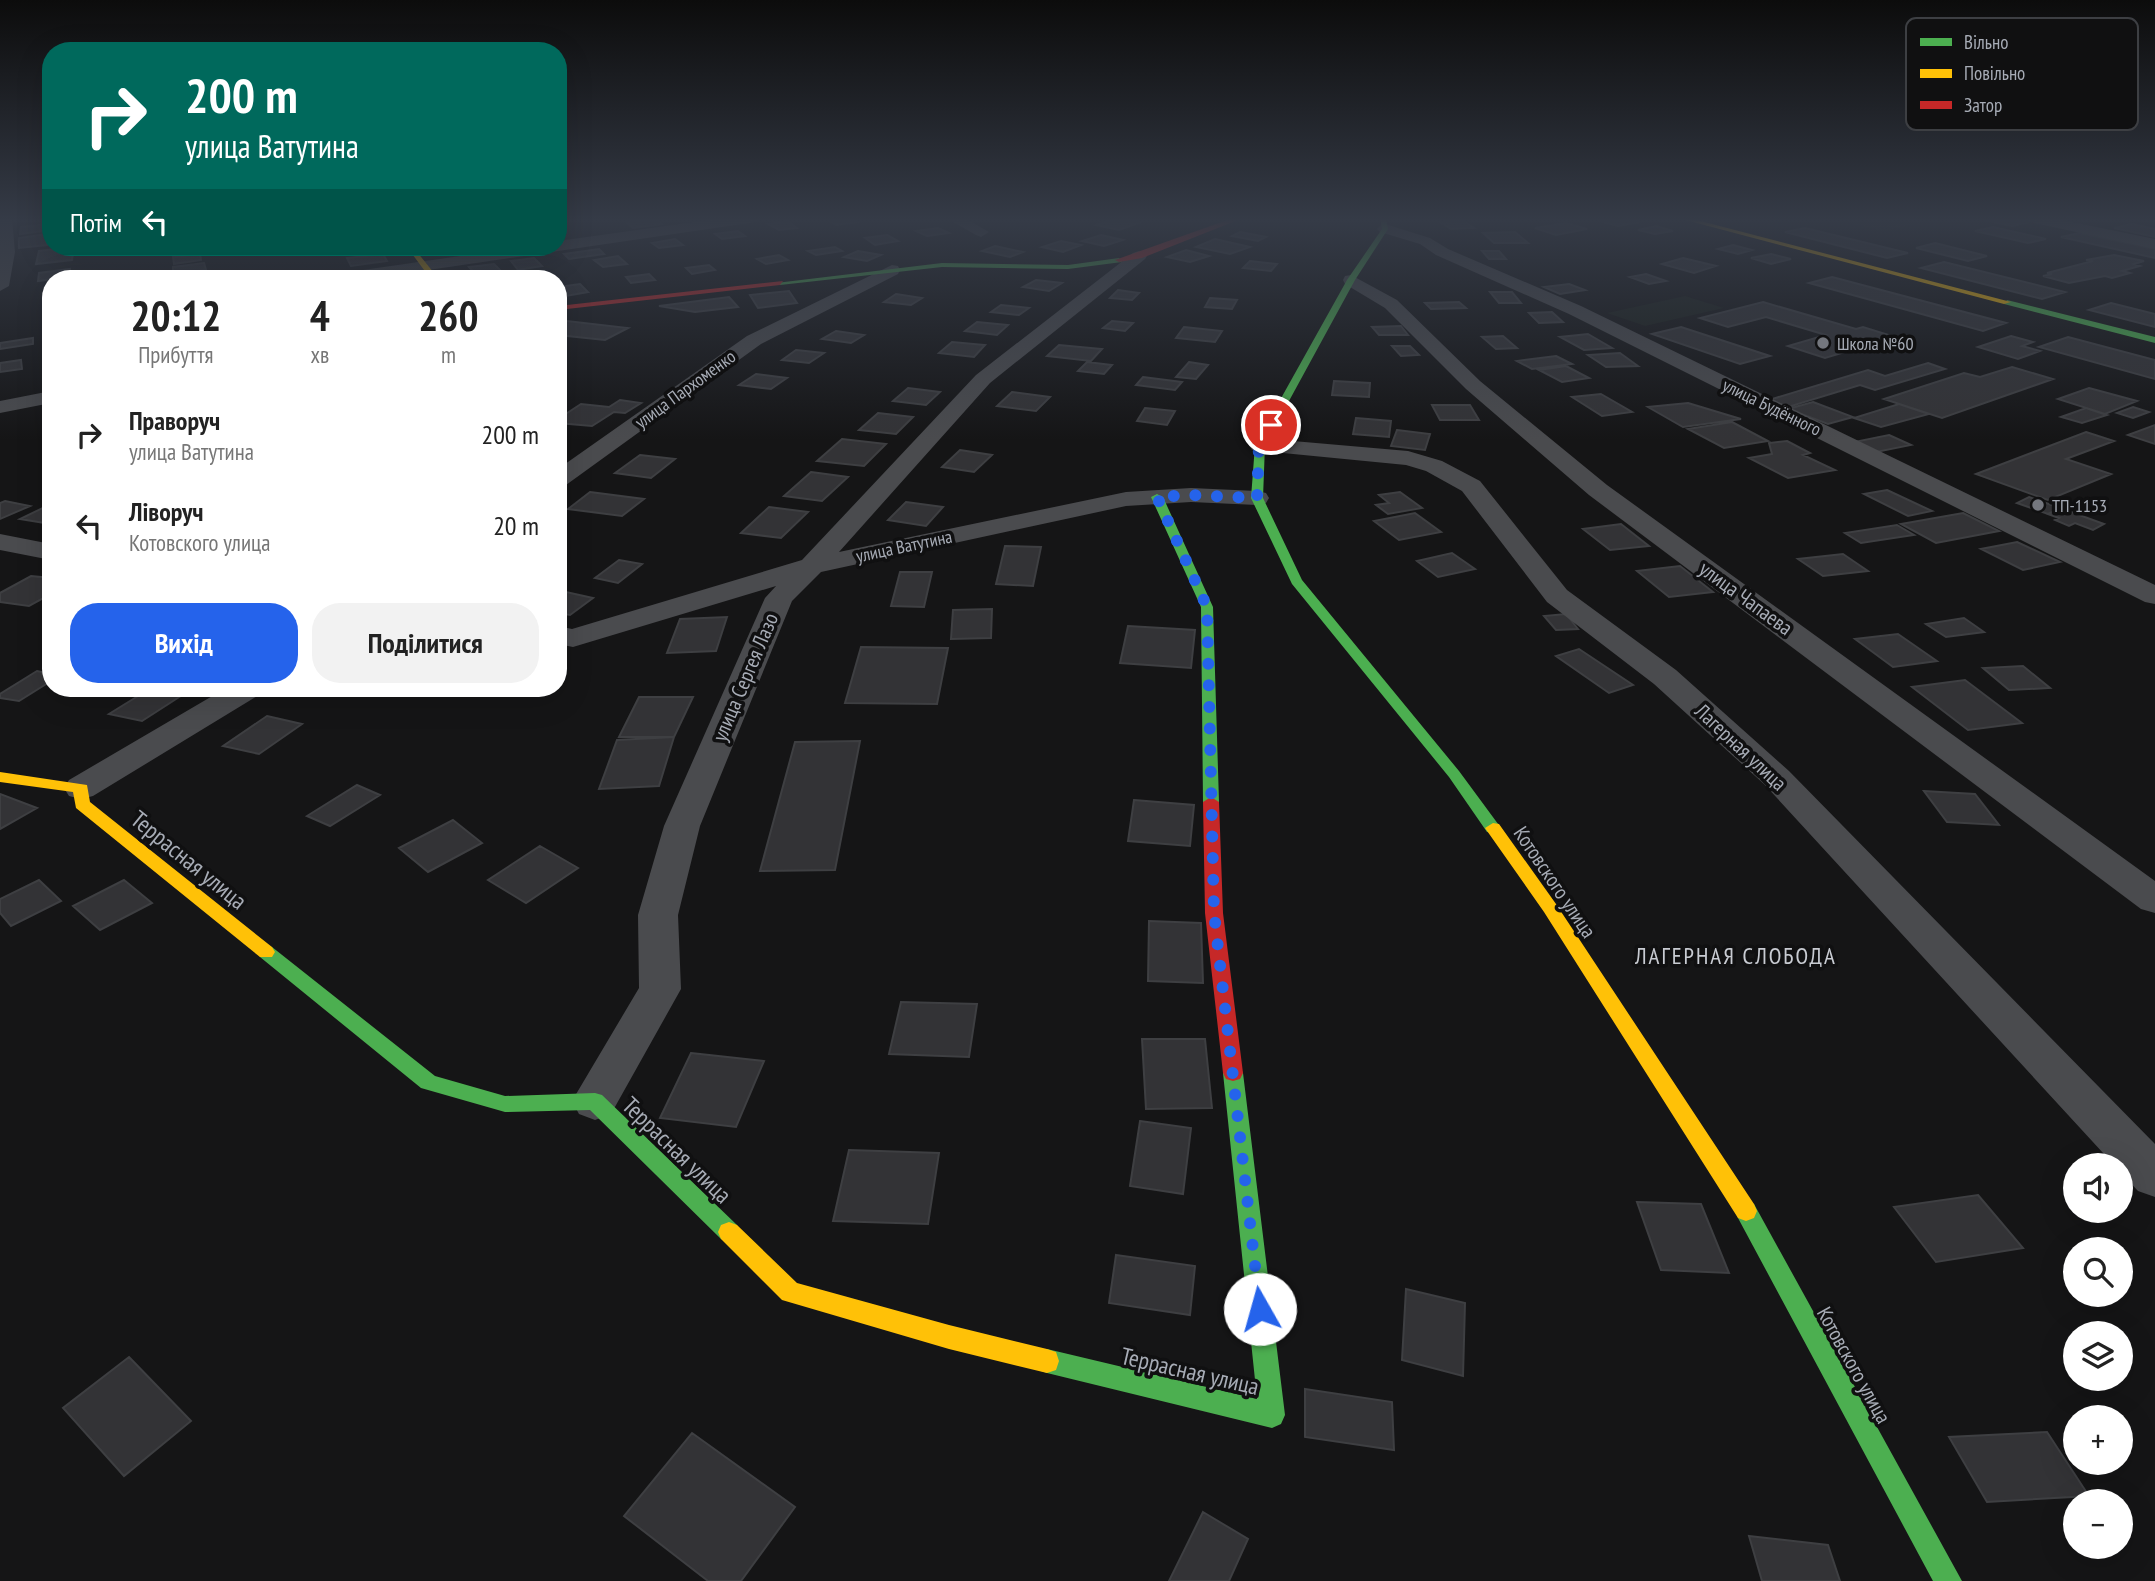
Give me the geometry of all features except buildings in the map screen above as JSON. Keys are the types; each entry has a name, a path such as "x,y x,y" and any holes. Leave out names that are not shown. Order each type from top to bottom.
{"street":[{"path":"567,307 701,292"},
{"name":"улица Пархоменко","path":"567,471 754,340 849,292"},
{"name":"улица Сергея Лазо","path":"594,1101 660,989 658,915 681,826 779,598 812,566 984,380 1094,292"},
{"name":"Котовского улица","path":"1344,292 1259,445 1257,498 1297,581 1346,645 1454,774 1526,875 1742,1207 1948,1581"},
{"name":"улица Чапаева","path":"1371,292 1391,304 1473,385 1598,490 2155,900"},
{"name":"улица Будённого","path":"1533,292 2155,596"},
{"path":"1968,292 2155,340"},
{"path":"0,407 42,399"},
{"name":"Лагерная улица","path":"1259,445 1408,458 1434,466 1471,486 1557,596 1665,677 1777,778 2155,1176"},
{"name":"улица Ватутина","path":"567,637 573,638 812,566 1126,499 1191,495 1257,498"},
{"name":"Террасная улица","path":"81,788 82,804 428,1083 505,1104 594,1101 790,1292 949,1337 1272,1415 1214,913 1207,607 1157,497"},
{"path":"0,542 42,550"},
{"path":"0,777 81,788 233,697"}],"shaded area":[{"path":"1685,296 1724,308 1645,326 1607,313"}],"traffic: fast":[{"path":"1345,292 1260,445 1257,498 1296,581 1454,774 1493,828"},
{"path":"2007,302 2155,340"},
{"path":"1157,497 1207,607 1211,802"},
{"path":"266,952 428,1082 505,1104 595,1101 729,1232"},
{"path":"1047,1361 1272,1415 1233,1073"},
{"path":"1746,1211 1948,1581"}],"traffic: slow":[{"path":"1967,292 2007,302"},
{"path":"0,777 81,788 82,804 266,952"},
{"path":"1493,828 1550,908 1746,1211"},
{"path":"729,1232 790,1292 949,1337 1047,1361"}],"traffic: jam":[{"path":"567,307 702,292"},
{"path":"1211,802 1214,913 1233,1073"}],"place":[{"name":"Школа №60","path":"1823,343"},
{"name":"ТП-1153","path":"2038,505"}],"district":[{"name":"ЛАГЕРНАЯ СЛОБОДА","path":"1736,955"}],"route":[{"path":"1260,1309 1214,913 1207,607 1157,497 1191,495 1257,498 1259,445 1271,425"}]}
